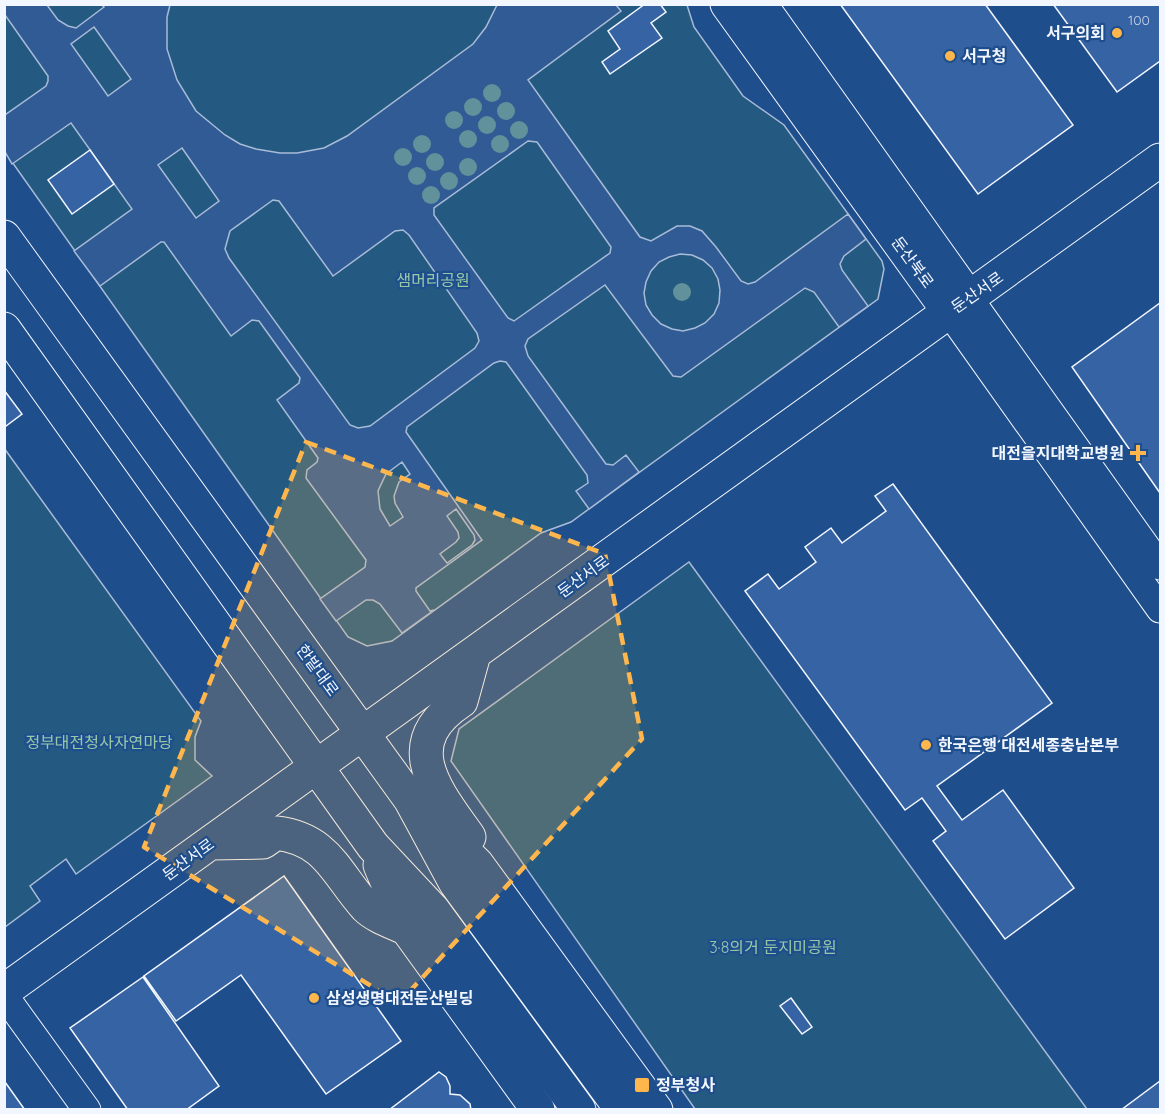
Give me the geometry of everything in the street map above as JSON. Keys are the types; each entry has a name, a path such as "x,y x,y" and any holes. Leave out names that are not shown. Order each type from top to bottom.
{"main road":[{"name":"둔산북로","path":"727,4 959,305"},
{"name":"둔산북로","path":"760,4 959,305"},
{"name":"둔산서로","path":"4,993 1161,160"},
{"name":"한밭대로","path":"4,237 410,799 455,882 622,1110"},
{"path":"4,329 373,846 433,910 579,1110"},
{"path":"474,654 460,701 445,711 435,725 427,743 426,759 430,775 441,797 476,848 477,864"},
{"path":"410,799 477,864 656,1110"},
{"path":"211,843 263,842 276,833 289,834 314,845 335,865 368,909 407,929"},
{"path":"373,846 407,929 538,1110"}],"street":[{"name":"둔산북로","path":"959,305 1161,566"},
{"name":"둔산북로","path":"959,305 1161,609"},
{"path":"4,993 87,1110"}],"highlighted area":[{"path":"306,442 605,554 642,739 399,1003 144,847"}],"green space":[{"name":"샘머리공원","path":"4,5 687,5 694,27 743,96 784,125 882,261 884,269 878,299 571,522 541,533 392,641 367,646 348,637 5,152"},
{"name":"정부대전청사자연마당","path":"4,448 201,721 195,737 195,760 212,776 76,874 66,859 30,886 40,901 5,927"},
{"name":"3·8의거 둔지미공원","path":"689,562 1087,1109 695,1109 451,761 459,729"}],"shaded area":[{"path":"5,4 47,5 58,20 76,28 104,7 102,5 170,5 167,17 167,49 177,80 196,111 225,135 240,144 280,153 297,153 324,148 347,136 473,44 486,27 497,5 616,5 621,11 528,80 640,237 651,241 677,226 690,226 702,231 741,281 748,284 755,282 848,214 866,239 844,256 840,264 868,306 839,327 814,292 805,288 681,377 673,376 605,285 528,339 525,346 528,356 606,464 613,465 626,455 639,472 589,509 576,491 588,483 587,475 506,362 494,363 407,427 406,432 482,540 416,588 430,611 434,610 402,633 380,604 373,600 366,600 336,621 320,599 365,567 366,560 306,478 307,470 317,462 318,458 277,400 299,383 300,378 259,321 252,320 231,336 164,242 100,286 74,251 132,209 71,123 12,164 5,152 5,115 46,86 48,76 5,15","holes":["94,27 131,79 108,96 71,44","528,141 537,142 611,247 610,253 514,321 508,318 434,215 434,208","182,148 219,201 196,218 158,165","273,200 279,201 333,276 395,231 403,230 409,235 477,333 479,341 475,348 370,426 358,428 350,425 229,258 225,249 230,231","680,254 692,255 703,260 712,268 718,279 719,303 714,314 705,323 683,331 661,324 652,315 646,305 644,293 651,271 659,262","402,462 410,474 399,482 394,496 395,503 403,517 390,526 380,509 378,491 386,474","456,509 475,540 472,545 447,563 440,554 456,542 459,538 458,532 447,516"]}],"building":[{"path":"645,4 660,4 666,12 651,23 662,38 610,74 602,62 620,49 608,31"},
{"name":"서구청","path":"840,4 985,4 1073,125 978,194"},
{"name":"서구의회","path":"1053,4 1160,4 1160,61 1117,92"},
{"path":"90,150 114,184 72,214 48,180"},
{"name":"대전을지대학교병원","path":"1160,303 1160,493 1072,367"},
{"path":"4,390 22,414 6,426 4,424"},
{"name":"한국은행 대전세종충남본부","path":"893,484 1052,703 937,786 962,820 1003,790 1074,888 1005,939 933,841 946,831 922,798 905,810 745,591 768,574 779,589 816,562 805,547 831,528 842,543 886,511 875,496"},
{"name":"삼성생명대전둔산빌딩","path":"284,876 401,1041 326,1094 241,975 176,1021 144,976"},
{"path":"143,977 219,1086 186,1110 128,1110 70,1028"},
{"path":"791,998 812,1027 802,1034 780,1006"},
{"path":"439,1072 446,1077 450,1086 450,1094 460,1095 470,1104 471,1110 389,1110"},
{"path":"1160,1081 1160,1110 1121,1110"},
{"path":"5,1082 25,1110 4,1110"}],"place":[{"name":"서구의회","path":"1117,33"},
{"name":"서구청","path":"950,56"},
{"name":"대전을지대학교병원","path":"1138,453"},
{"name":"한국은행 대전세종충남본부","path":"926,745"},
{"name":"삼성생명대전둔산빌딩","path":"314,998"},
{"name":"정부청사","path":"642,1085"}]}
